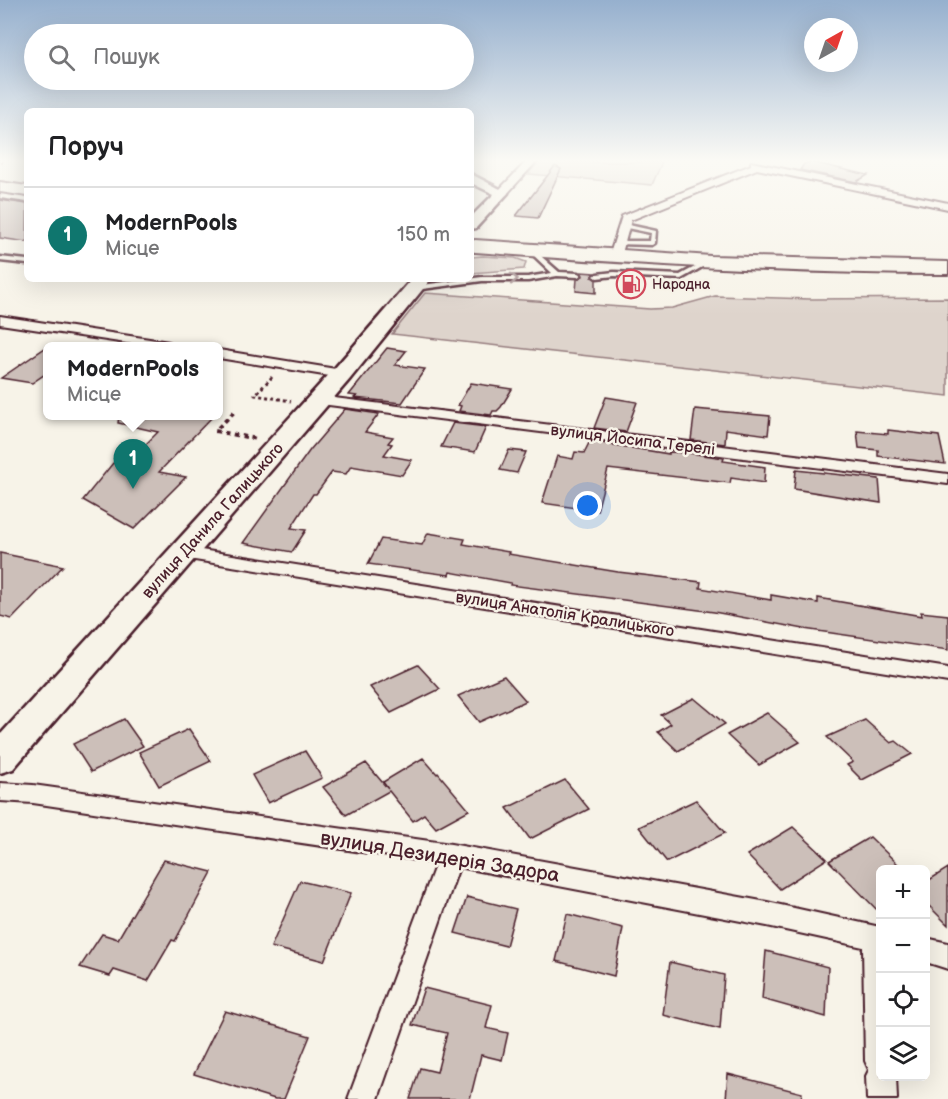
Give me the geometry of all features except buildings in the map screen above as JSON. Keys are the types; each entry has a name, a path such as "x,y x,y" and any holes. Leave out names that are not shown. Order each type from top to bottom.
{"highway":[{"path":"474,245 532,251 617,250 708,262 821,267 948,268"}],"main road":[{"name":"вулиця Данила Галицького","path":"0,759 182,553 305,401 342,374 418,284"}],"street":[{"path":"617,250 626,218 637,213"},
{"path":"0,320 143,342"},
{"path":"223,355 342,374"},
{"name":"вулиця Йосипа Терелі","path":"305,401 948,478"},
{"name":"вулиця Анатолія Кралицького","path":"182,553 948,675"},
{"name":"вулиця Дезидерія Задора","path":"0,792 33,794 451,855 767,914 876,939"},
{"path":"363,1099 451,855"},
{"path":"930,951 948,956"},
{"path":"879,973 879,1027"},
{"path":"881,1081 882,1099"}],"lane":[{"path":"617,250 652,243 654,232 624,226"},
{"path":"532,251 557,274"},
{"path":"0,259 24,262"},
{"path":"597,276 614,274 681,277 708,262"},
{"path":"474,280 528,279 557,274 578,275"},
{"path":"418,284 444,282"}],"path":[{"path":"275,375 255,395 305,401"},
{"path":"234,412 215,431 256,439"}],"shaded area":[{"path":"474,257 515,258 526,262 524,269 474,273"},
{"path":"425,293 650,309 672,308 715,296 810,299 948,298 948,396 392,334"}],"place":[{"name":"Народна","path":"631,284"},
{"name":"ModernPools","path":"133,489"}]}
